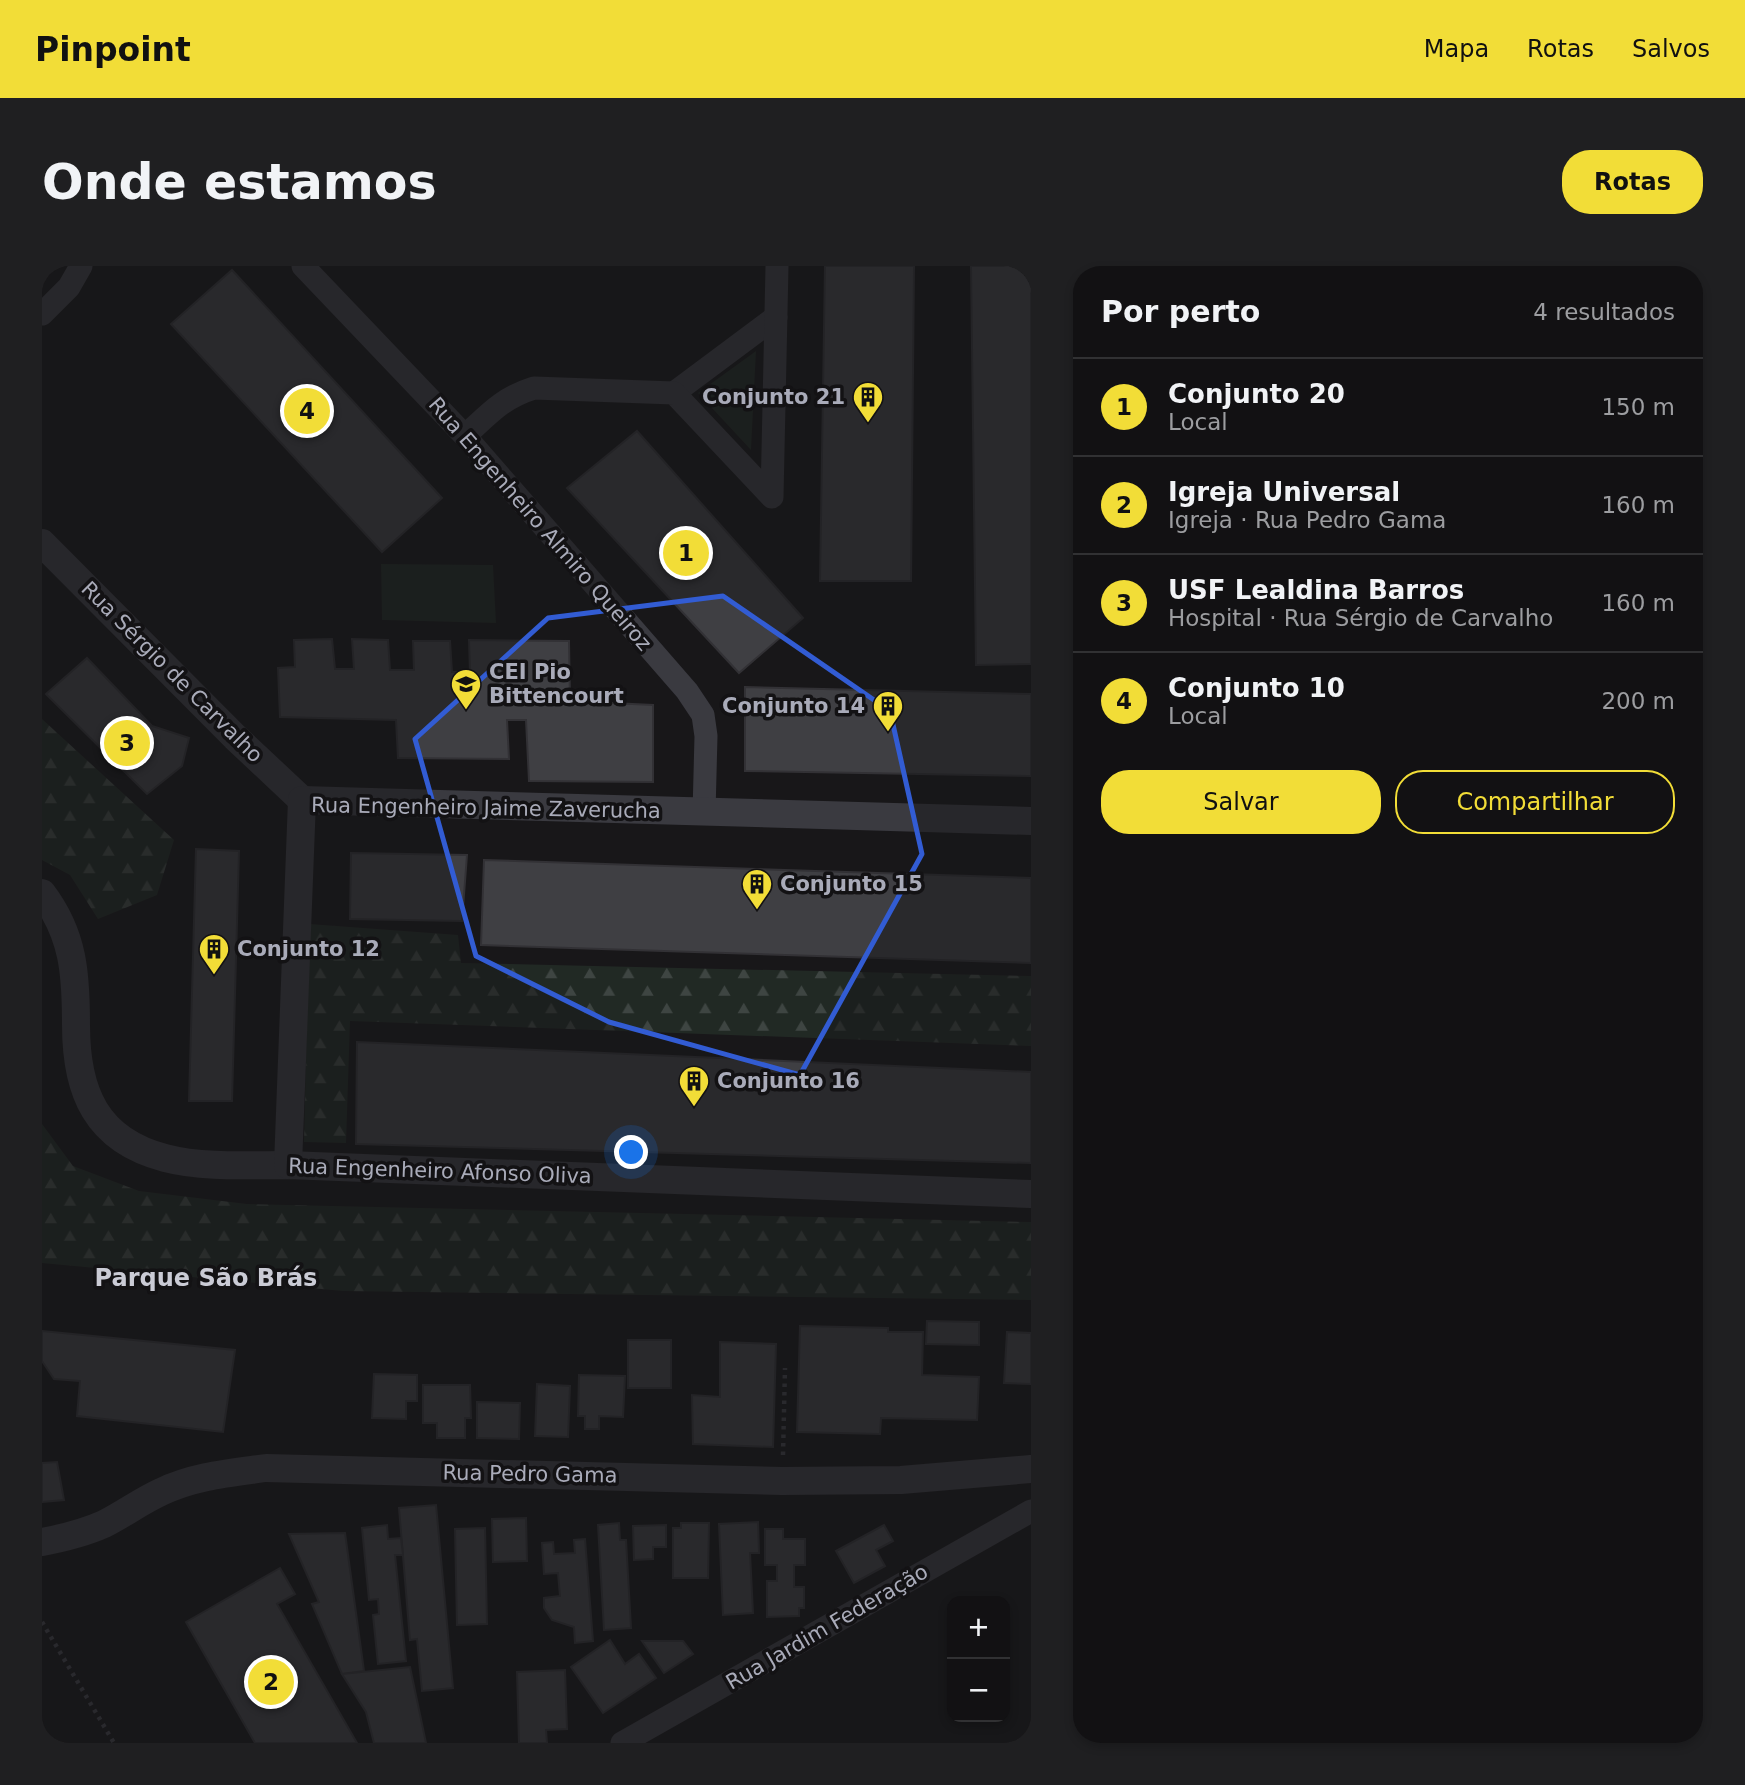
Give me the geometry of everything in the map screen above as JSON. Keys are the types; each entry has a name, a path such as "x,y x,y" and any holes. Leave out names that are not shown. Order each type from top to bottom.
{"street":[{"path":"42,314 69,287 80,266"},
{"name":"Rua Engenheiro Almiro Queiroz","path":"303,266 465,436 687,691 703,715 706,736 704,813"},
{"path":"674,393 772,497 777,266"},
{"path":"465,436 502,402 517,393 534,388 674,393 776,317"},
{"name":"Rua Sérgio de Carvalho","path":"42,543 235,737 302,800"},
{"name":"Rua Engenheiro Jaime Zaverucha","path":"288,1165 302,800 1031,821"},
{"name":"Rua Engenheiro Afonso Oliva","path":"42,893 60,922 71,950 76,987 76,1050 81,1082 91,1106 107,1128 131,1146 166,1159 203,1164 1031,1194"},
{"name":"Rua Pedro Gama","path":"42,1542 70,1536 103,1524 160,1492 190,1480 266,1468 782,1480 901,1480 1031,1469"},
{"name":"Rua Jardim Federação","path":"622,1743 1031,1511"},
{"path":"42,1557 70,1536"}],"path":[{"path":"782,1480 785,1368"},
{"path":"42,1622 114,1743"}],"highlighted area":[{"path":"723,596 890,711 922,854 800,1075 609,1022 476,956 415,739 548,618"}],"green space":[{"path":"756,351 751,450 698,393"},
{"path":"381,564 493,565 496,623 382,620"},
{"path":"42,719 174,840 157,895 98,919 70,875 42,860"},
{"path":"309,924 458,935 461,963 1031,976 1031,1046 350,1021 346,1143 304,1142"},
{"path":"42,1124 73,1166 139,1191 247,1204 1031,1222 1031,1300 343,1291 42,1263"}],"building":[{"name":"Conjunto 21","path":"825,266 914,266 911,581 820,581"},
{"path":"971,266 1031,266 1031,664 976,665"},
{"path":"232,270 442,498 382,552 171,324"},
{"path":"637,431 803,618 739,673 567,488"},
{"name":"CEI Pio Bittencourt","path":"332,639 335,669 354,669 352,639 388,640 390,670 414,670 413,641 450,641 452,672 470,672 469,640 569,641 570,701 653,705 653,782 529,781 526,720 507,720 509,759 398,758 396,720 280,717 278,668 295,667 294,640"},
{"path":"87,658 152,726 189,738 182,766 147,794 46,694"},
{"name":"Conjunto 14","path":"745,687 1031,694 1031,776 745,771"},
{"name":"Conjunto 12","path":"196,849 239,851 232,1101 189,1101"},
{"path":"351,853 467,855 462,921 350,919"},
{"name":"Conjunto 15","path":"484,860 1031,878 1031,963 481,945"},
{"name":"Conjunto 16","path":"357,1042 1031,1072 1031,1163 356,1144"},
{"path":"927,1321 979,1322 979,1345 926,1344"},
{"path":"800,1326 888,1328 888,1332 923,1332 922,1375 979,1377 977,1420 881,1418 880,1434 797,1432"},
{"path":"42,1331 235,1350 223,1432 77,1416 80,1381 54,1379 42,1361"},
{"path":"1007,1332 1031,1333 1031,1384 1004,1383"},
{"path":"628,1340 671,1340 671,1388 628,1388"},
{"path":"720,1342 776,1344 773,1447 693,1444 692,1395 720,1397"},
{"path":"374,1374 417,1375 417,1401 406,1401 406,1419 372,1418"},
{"path":"579,1375 625,1376 623,1417 599,1416 599,1429 585,1429 585,1416 578,1416"},
{"path":"537,1384 570,1386 568,1437 535,1436"},
{"path":"423,1385 470,1385 471,1418 465,1418 465,1438 437,1438 437,1423 423,1423"},
{"path":"477,1402 520,1403 519,1439 477,1438"},
{"path":"57,1462 64,1500 42,1502 42,1463"},
{"path":"436,1505 453,1688 422,1691 417,1639 410,1640 399,1508"},
{"path":"526,1518 527,1561 493,1562 492,1519"},
{"path":"758,1522 759,1553 750,1553 753,1613 723,1615 719,1524"},
{"path":"619,1523 620,1540 626,1540 631,1628 604,1630 598,1525"},
{"path":"681,1523 709,1523 708,1578 673,1578 673,1528 681,1528"},
{"path":"387,1525 388,1539 401,1538 403,1555 395,1555 406,1661 378,1664 373,1615 379,1614 378,1599 369,1600 362,1528"},
{"path":"666,1525 666,1547 653,1547 653,1559 634,1560 633,1526"},
{"path":"884,1525 893,1541 876,1550 885,1566 854,1583 836,1551"},
{"path":"485,1528 487,1624 457,1625 455,1529"},
{"path":"765,1529 783,1529 783,1539 805,1539 805,1565 794,1565 794,1587 804,1587 804,1608 799,1608 799,1616 767,1617 767,1581 777,1581 777,1565 765,1565"},
{"path":"345,1533 364,1671 342,1674 312,1604 319,1602 289,1534"},
{"path":"585,1539 593,1641 575,1643 574,1627 552,1620 544,1608 544,1598 560,1596 558,1573 544,1574 542,1543 553,1542 554,1554 575,1553 574,1540"},
{"path":"280,1568 295,1594 277,1604 357,1743 255,1743 186,1622"},
{"path":"610,1640 625,1664 639,1654 656,1678 603,1713 571,1667"},
{"path":"642,1641 683,1641 693,1654 664,1673"},
{"path":"410,1667 426,1743 374,1743 366,1712 342,1674"},
{"path":"565,1670 567,1729 546,1730 547,1743 519,1743 517,1672"}],"place":[{"name":"Conjunto 10","path":"307,411"},
{"name":"Conjunto 21","path":"868,424"},
{"name":"Conjunto 20","path":"686,553"},
{"name":"CEI Pio Bittencourt","path":"466,711"},
{"name":"Conjunto 14","path":"888,733"},
{"name":"USF Lealdina Barros","path":"127,743"},
{"name":"Conjunto 15","path":"757,911"},
{"name":"Conjunto 12","path":"214,976"},
{"name":"Conjunto 16","path":"694,1108"},
{"name":"Igreja Universal","path":"271,1682"}],"district":[{"name":"Parque São Brás","path":"206,1278"}]}
